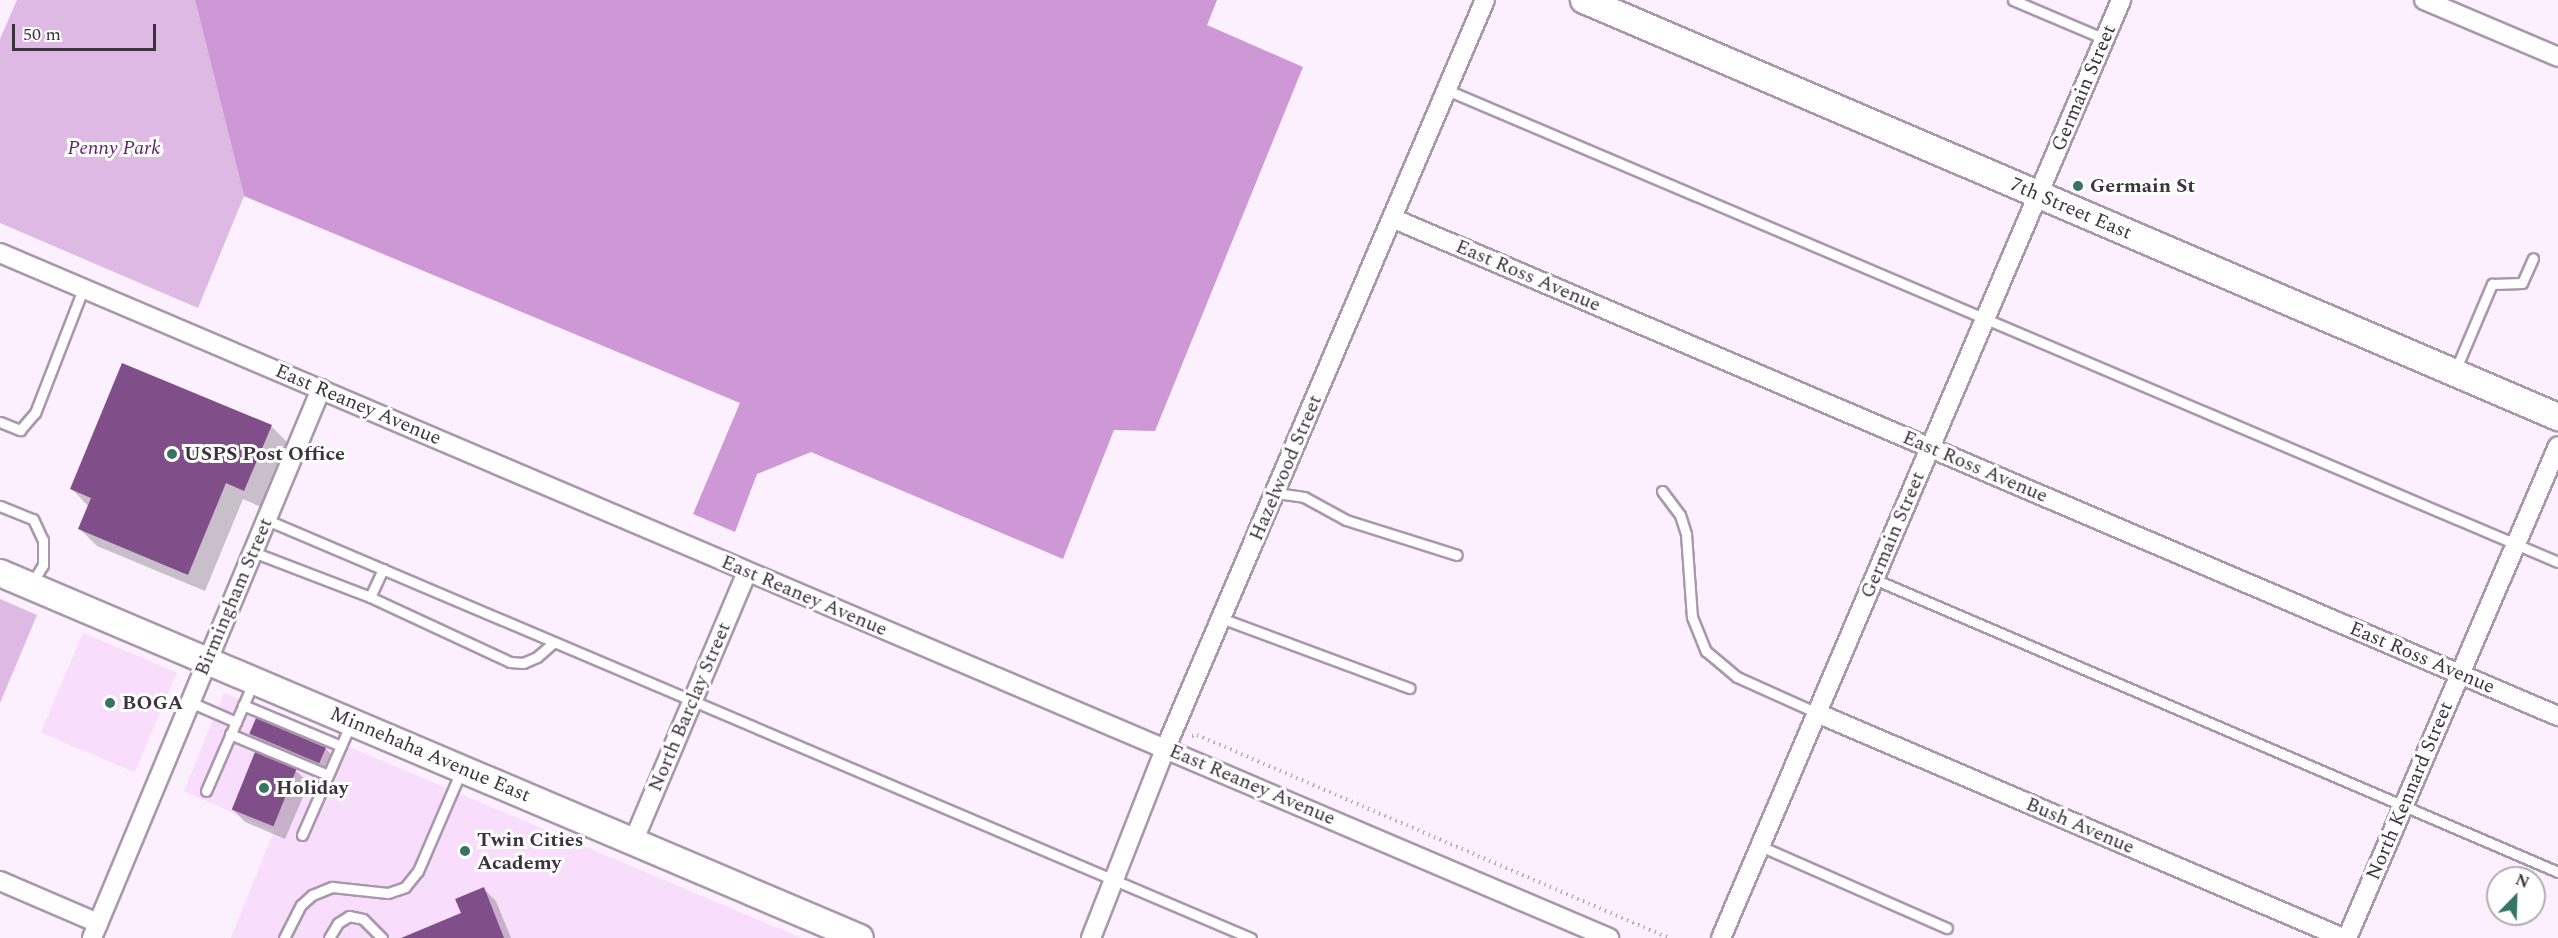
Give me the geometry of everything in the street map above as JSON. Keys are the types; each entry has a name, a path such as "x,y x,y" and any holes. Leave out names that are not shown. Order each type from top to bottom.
{"street":[{"name":"Hazelwood Street","path":"1091,938 1116,880 1166,747 1485,0"},
{"name":"7th Street East","path":"1584,0 2558,417"},
{"name":"Germain Street","path":"1720,938 2121,0"},
{"path":"2424,0 2558,57"},
{"name":"East Ross Avenue","path":"1392,218 2558,716"},
{"name":"East Reaney Avenue","path":"0,254 747,572 1166,747 1609,938"},
{"name":"Birmingham Street","path":"95,930 321,389"},
{"name":"North Kennard Street","path":"2345,938 2558,446"},
{"name":"North Barclay Street","path":"633,842 747,572"},
{"name":"Minnehaha Avenue East","path":"0,573 860,938"},
{"name":"Bush Avenue","path":"1817,713 2345,938"},
{"path":"0,881 95,930"}],"lane":[{"path":"2013,0 2105,39"},
{"path":"1447,90 1986,317 2558,562"},
{"path":"2454,373 2492,284 2522,283 2533,258"},
{"path":"0,422 20,430 35,414 83,289"},
{"path":"1662,491 1680,515 1686,534 1692,617 1706,651 1737,676 1817,713"},
{"path":"1276,493 1304,497 1346,520 1456,555"},
{"path":"0,506 33,519 43,540 43,565 30,586"},
{"path":"267,520 1251,938"},
{"path":"253,552 370,597 510,662 523,663 537,657 553,643"},
{"path":"370,597 382,570"},
{"path":"1874,579 2558,872"},
{"path":"1221,618 1409,688"},
{"path":"206,791 254,680"},
{"path":"190,702 236,722"},
{"path":"243,705 341,746"},
{"path":"302,835 352,721"},
{"path":"230,734 328,776"},
{"path":"284,938 301,905 312,895 332,887 388,893 405,887 418,871 462,769"},
{"path":"1760,846 1947,928"},
{"path":"329,938 338,923 349,916 363,919 382,938"}],"path":[{"path":"1192,736 1197,735 1669,938"}],"shaded area":[{"path":"195,0 1217,0 1207,25 1303,67 1155,431 1114,430 1063,559 811,452 757,474 735,532 693,514 740,403 244,196"},
{"name":"BOGA","path":"83,633 177,673 135,772 41,732"},
{"name":"Twin Cities Academy","path":"224,693 801,938 231,938 274,831 184,791"}],"green space":[{"name":"Penny Park","path":"17,0 195,0 244,196 198,308 0,223 0,39"},
{"path":"0,599 37,615 0,703"}],"building":[{"name":"USPS Post Office","path":"122,363 272,425 244,491 226,483 188,575 78,529 91,498 70,489"},
{"name":"Holiday","path":"256,718 326,748 319,763 249,734"},
{"name":"Holiday","path":"255,752 297,769 273,826 232,809"},
{"path":"484,887 504,938 401,938 461,913 455,899"}],"place":[{"name":"Germain St","path":"2078,186"},
{"name":"USPS Post Office","path":"172,454"},
{"name":"BOGA","path":"110,703"},
{"name":"Holiday","path":"264,788"},
{"name":"Twin Cities Academy","path":"465,851"}]}
